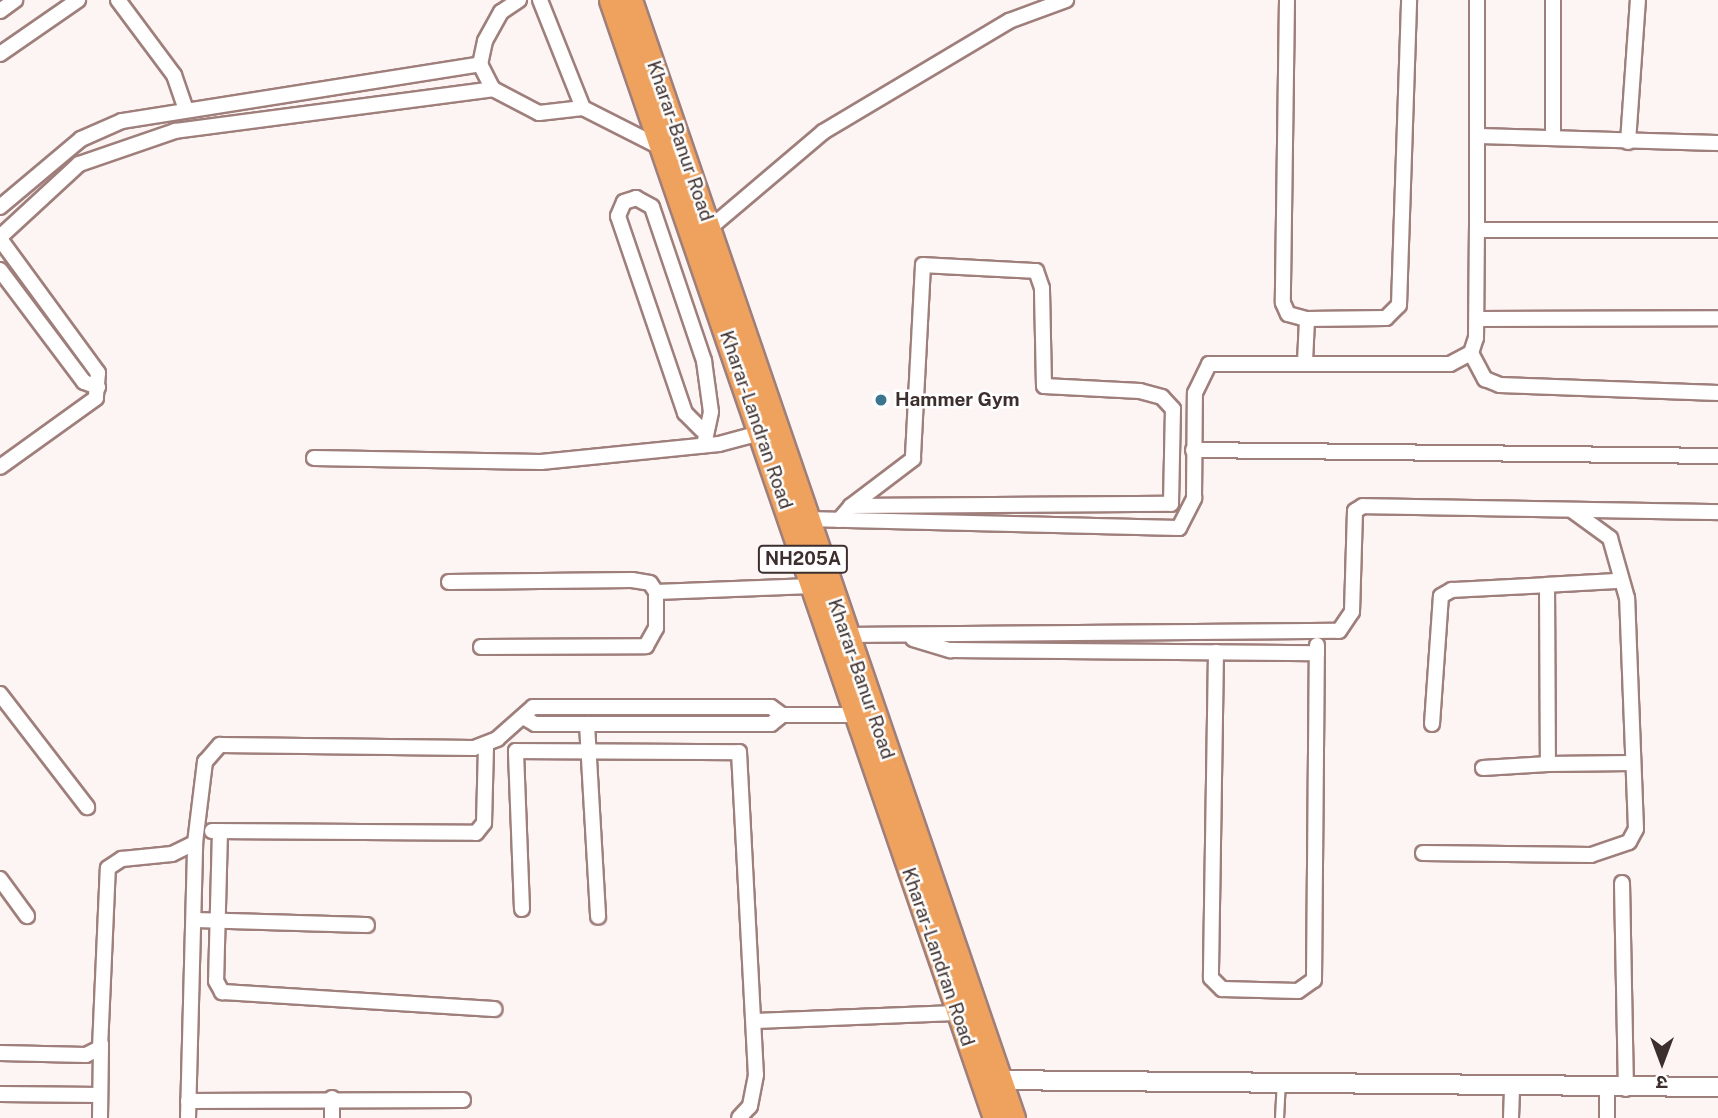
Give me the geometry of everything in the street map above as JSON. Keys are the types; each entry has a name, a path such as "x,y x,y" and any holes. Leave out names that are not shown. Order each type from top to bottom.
{"highway":[{"name":"Kharar-Landran Road","path":"611,0 662,148 702,234 761,433 812,586 829,611 855,715 956,1013 992,1080 995,1118"},
{"name":"Kharar-Banur Road","path":"631,0 702,234 806,519 829,611 845,635 992,1080 1012,1118"}],"street":[{"path":"0,11 15,0"},
{"path":"0,54 78,0"},
{"path":"118,0 174,75 186,110"},
{"path":"519,0 501,12 480,64 492,89 513,105 538,113 583,108 662,148"},
{"path":"540,0 583,108"},
{"path":"702,234 823,132 1009,21 1066,0"},
{"path":"1287,0 1283,303 1288,314 1307,319 1386,318 1399,305 1409,0"},
{"path":"1477,0 1479,319 1471,353 1485,380 1500,385 1718,393"},
{"path":"1553,0 1553,138"},
{"path":"1628,142 1638,0"},
{"path":"0,207 102,127 186,110 480,64"},
{"path":"0,467 96,398 97,373 0,238 79,164 175,131 492,89"},
{"path":"1478,135 1718,143"},
{"path":"636,198 652,207 704,361 711,412 703,438 685,413 621,224 620,209 636,198"},
{"path":"1477,230 1718,230"},
{"path":"839,520 851,506 913,458 923,265 1033,270 1042,288 1044,386 1140,391 1161,397 1172,409 1175,500 1168,505 851,506"},
{"path":"24,271 3,280 84,382 97,387"},
{"path":"1479,319 1718,318"},
{"path":"1305,362 1307,319"},
{"path":"806,519 1179,528 1194,498 1195,393 1209,364 1305,362 1450,365 1471,353"},
{"path":"314,458 541,462 703,438 761,433"},
{"path":"1193,450 1718,456"},
{"path":"845,635 909,637 948,630 1318,633 1350,623 1359,508 1718,512"},
{"path":"1423,853 1591,855 1615,849 1636,829 1631,763 1627,598 1618,582 1610,538 1572,510"},
{"path":"449,582 632,580 650,583 656,593 656,628 646,646 481,647"},
{"path":"1432,724 1441,596 1452,590 1618,582"},
{"path":"1547,585 1548,764"},
{"path":"656,593 812,586"},
{"path":"1216,652 1211,978 1222,989 1298,991 1314,981 1318,633"},
{"path":"909,637 950,650 1317,653"},
{"path":"0,694 87,807"},
{"path":"188,1118 197,837 205,762 220,745 486,746 533,707 771,707 782,715 855,715"},
{"path":"738,707 756,1021 753,1112 739,1118"},
{"path":"523,717 535,724 771,724 782,715"},
{"path":"587,724 598,917"},
{"path":"100,1118 108,868 122,859 172,854 197,837 219,831 476,833 484,823 486,746"},
{"path":"522,909 513,755 589,750 740,754"},
{"path":"1483,768 1631,763"},
{"path":"219,831 216,981 230,996 494,1009"},
{"path":"0,879 27,916"},
{"path":"1622,883 1626,1089"},
{"path":"194,920 368,925"},
{"path":"756,1021 956,1013"},
{"path":"0,1053 86,1055 101,1044"},
{"path":"992,1080 1281,1082 1512,1089 1718,1087"},
{"path":"1511,1118 1512,1089"},
{"path":"1607,1089 1607,1118"},
{"path":"0,1094 100,1096"},
{"path":"188,1101 332,1098 463,1100"},
{"path":"332,1098 332,1118"}],"lane":[{"path":"1279,1118 1281,1082"}],"place":[{"name":"Hammer Gym","path":"881,400"}]}
